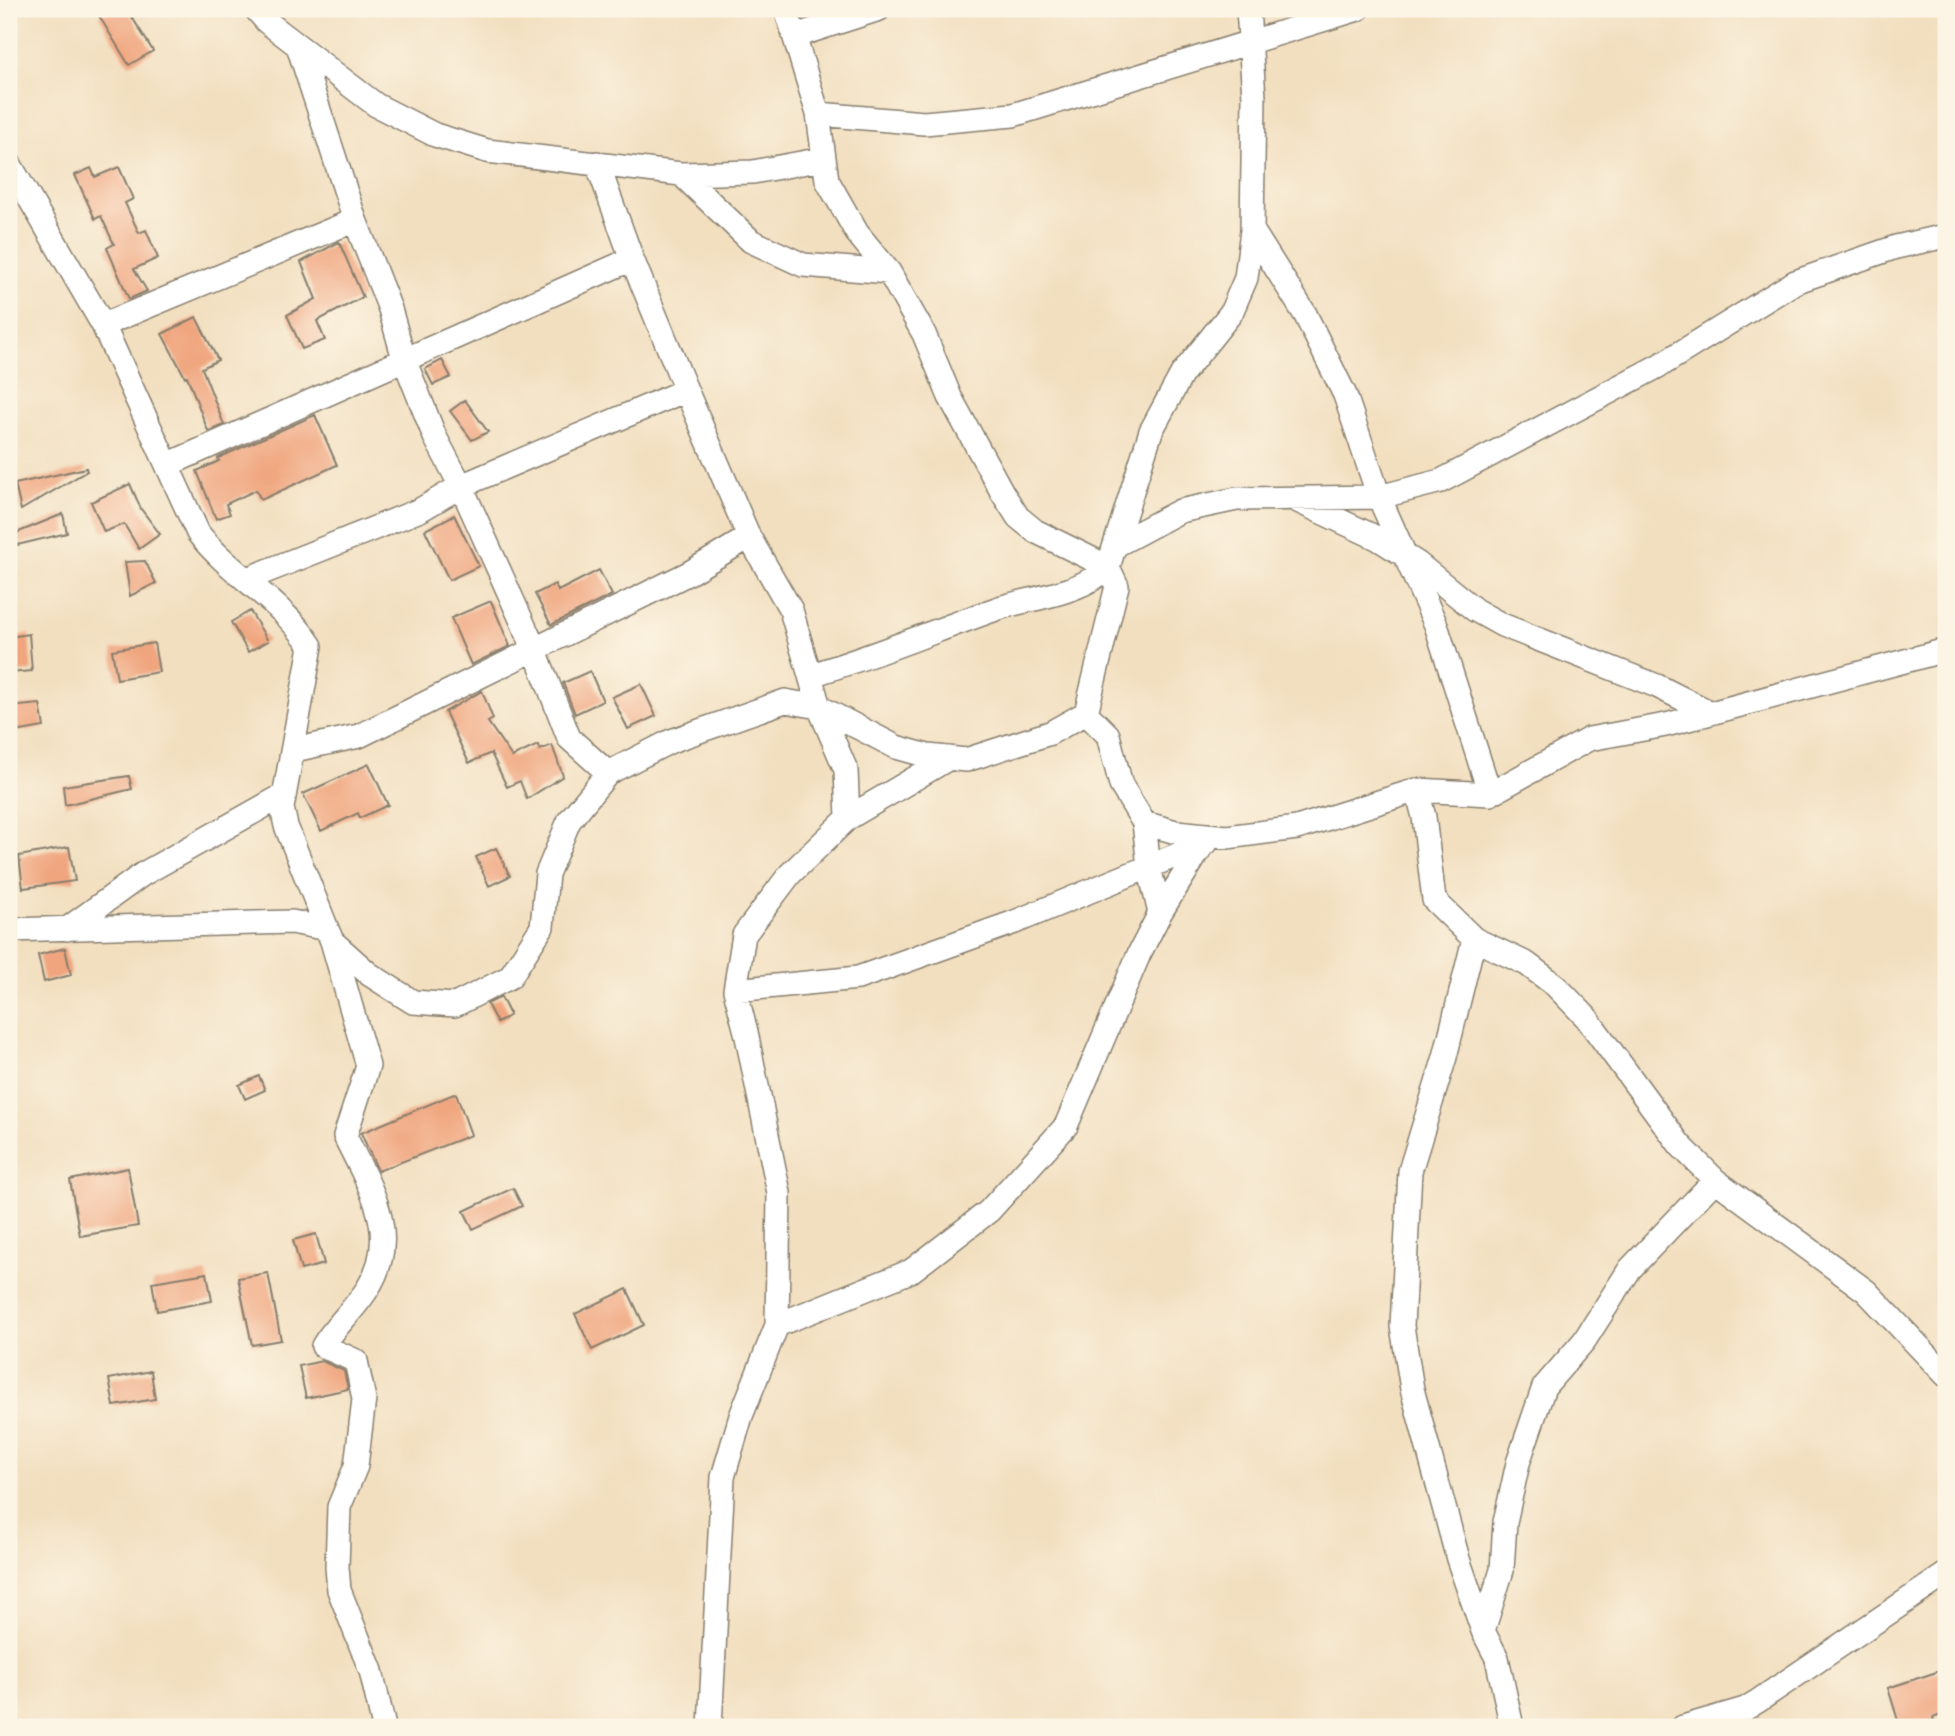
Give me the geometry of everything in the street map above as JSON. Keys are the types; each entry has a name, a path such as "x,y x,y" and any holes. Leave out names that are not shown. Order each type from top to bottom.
{"street":[{"path":"256,9 267,22 376,105 435,135 487,151 681,174 753,172 823,159"},
{"path":"9,930 292,922 329,935 369,974 413,1002 455,1005 510,977 542,927 547,874 569,821 608,773 671,741 785,701 819,707 896,747 966,760 1050,733 1086,713 1117,586 1108,567 1035,531 1018,517 1002,492 950,397 924,334 889,272 858,233 827,180 818,114 786,9"},
{"path":"795,36 879,9"},
{"path":"811,675 877,655 999,608 1096,579 1108,567 1151,431 1182,374 1231,313 1246,278 1252,230 1254,97 1248,9"},
{"path":"818,114 923,123 1013,115 1358,9"},
{"path":"298,46 355,220 390,309 404,359 436,437 534,648 569,738 608,773"},
{"path":"9,163 103,325 198,533 210,548 247,579 311,646 294,750 282,796 286,826 329,935 368,1066 345,1136 381,1209 384,1240 380,1265 366,1291 323,1346 356,1361 364,1399 356,1466 339,1507 337,1567 339,1590 371,1671 382,1725"},
{"path":"597,163 632,259 749,537 791,610 819,707 846,770 848,818"},
{"path":"681,174 751,241 803,265 889,272"},
{"path":"103,325 355,220"},
{"path":"1252,230 1305,314 1345,395 1379,497 1436,625 1490,794"},
{"path":"1116,545 1180,511 1237,499 1379,497 1418,489 1468,468 1664,363 1795,282 1896,247 1946,236"},
{"path":"167,464 632,259"},
{"path":"247,579 420,510 461,486 686,390"},
{"path":"1292,499 1377,538 1407,557 1475,610 1502,625 1657,686 1711,713"},
{"path":"294,750 359,736 689,573 749,537"},
{"path":"735,990 858,978 1015,922 1203,844 1227,837 1297,828 1417,790 1490,794 1589,739 1666,725 1946,650"},
{"path":"1086,713 1108,735 1121,785 1144,823 1149,867 1160,913"},
{"path":"710,1727 723,1477 741,1416 777,1325 779,1193 747,1032 735,990 744,936 790,874 848,818 949,758"},
{"path":"1417,790 1424,817 1434,900 1474,939 1527,964 1555,985 1586,1017 1680,1145 1715,1180 1856,1283 1942,1367"},
{"path":"67,929 143,874 282,796"},
{"path":"1144,823 1176,832 1227,837"},
{"path":"777,1325 911,1271 989,1211 1066,1126 1160,913 1203,844"},
{"path":"1474,939 1445,1058 1410,1171 1402,1326 1412,1389 1458,1559 1483,1631 1497,1658 1512,1727"},
{"path":"1483,1631 1502,1570 1505,1522 1518,1463 1544,1387 1584,1341 1630,1269 1715,1180"},
{"path":"1683,1727 1745,1709 1942,1580"}],"building":[{"path":"112,9 127,9 153,51 129,65 99,16"},
{"path":"119,167 133,199 125,203 139,233 146,230 158,258 134,269 147,291 129,299 107,248 114,244 101,216 95,219 75,175 91,168 95,177"},
{"path":"339,242 363,297 317,321 325,340 302,349 287,315 316,299 301,262"},
{"path":"196,317 218,360 202,368 224,425 208,431 187,376 185,377 162,334"},
{"path":"442,360 451,377 433,385 425,369"},
{"path":"465,400 488,432 472,440 450,411"},
{"path":"315,415 337,465 261,500 256,490 226,504 230,514 216,519 197,471 219,461 218,458"},
{"path":"86,468 87,471 21,510 15,484"},
{"path":"130,484 141,509 160,534 139,549 124,524 104,532 91,502"},
{"path":"63,514 67,533 9,547 9,536"},
{"path":"454,515 479,566 449,580 425,530"},
{"path":"145,561 156,583 130,596 125,562"},
{"path":"599,570 612,595 551,625 535,594 555,584 558,591"},
{"path":"491,601 510,646 471,665 451,618"},
{"path":"250,611 268,641 248,652 231,622"},
{"path":"29,634 32,671 9,673 9,637"},
{"path":"154,643 159,672 117,679 112,650"},
{"path":"590,671 603,701 575,714 563,683"},
{"path":"641,684 656,716 628,729 612,697"},
{"path":"482,691 493,719 488,722 512,757 538,745 540,750 552,745 563,776 527,799 520,781 507,787 491,753 469,763 445,712"},
{"path":"40,704 44,727 9,733 9,707"},
{"path":"369,764 388,805 360,818 358,813 321,831 303,794"},
{"path":"129,776 132,789 65,805 63,786"},
{"path":"69,847 75,881 23,888 19,856"},
{"path":"496,848 510,876 489,886 476,857"},
{"path":"65,948 71,975 44,982 38,955"},
{"path":"501,997 510,1015 497,1023 487,1004"},
{"path":"259,1076 265,1090 245,1099 239,1085"},
{"path":"456,1093 471,1135 378,1171 361,1133"},
{"path":"128,1168 138,1226 80,1236 70,1180"},
{"path":"513,1188 522,1206 473,1229 464,1211"},
{"path":"316,1234 324,1264 301,1270 293,1240"},
{"path":"207,1273 212,1301 157,1311 152,1282"},
{"path":"268,1273 281,1340 252,1345 238,1278"},
{"path":"627,1289 644,1325 592,1350 575,1314"},
{"path":"322,1361 344,1371 348,1389 306,1398 299,1366"},
{"path":"151,1371 155,1399 114,1406 109,1379"},
{"path":"1946,1669 1946,1713 1933,1718 1936,1727 1900,1727 1888,1688"}]}
